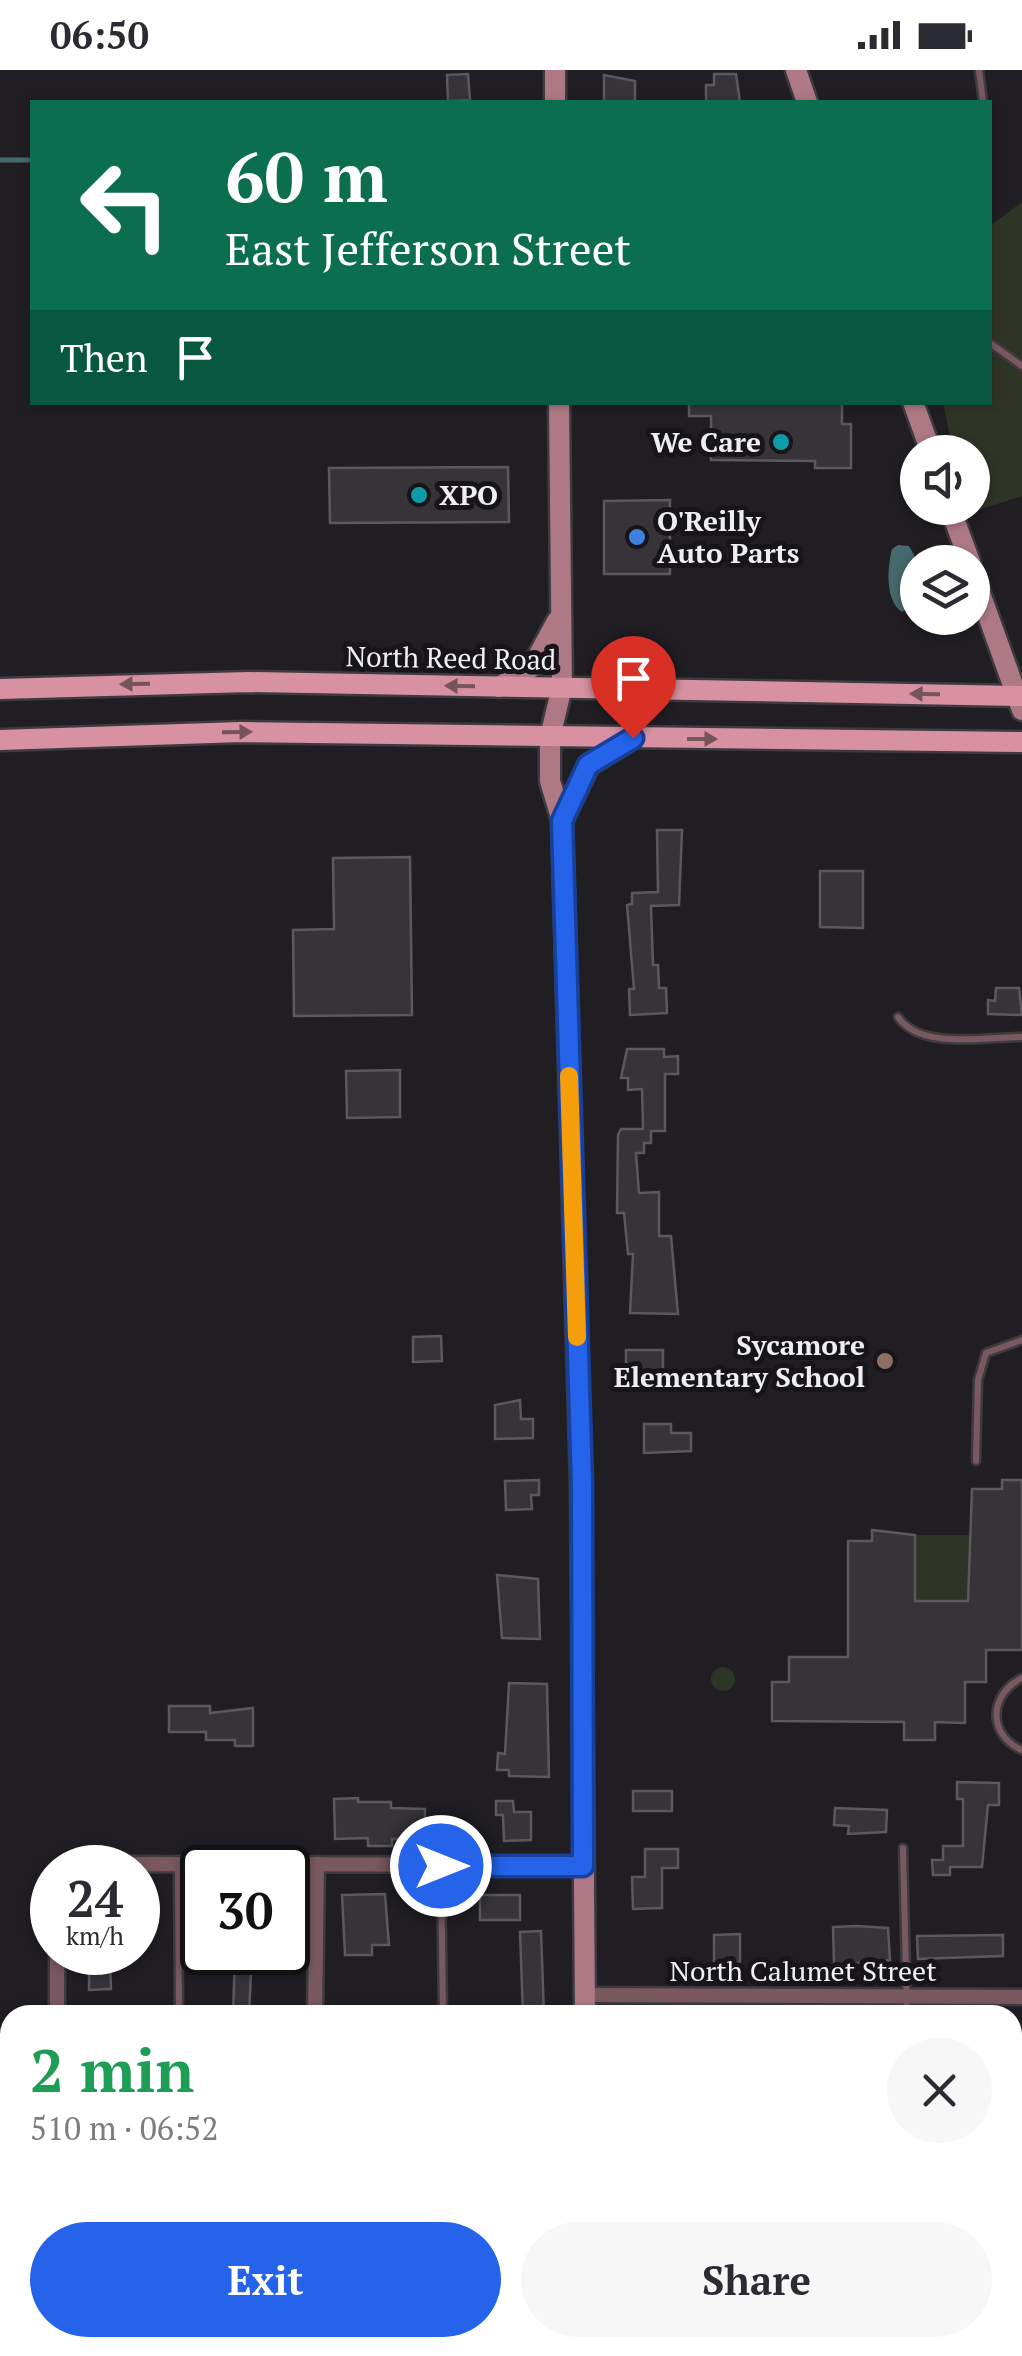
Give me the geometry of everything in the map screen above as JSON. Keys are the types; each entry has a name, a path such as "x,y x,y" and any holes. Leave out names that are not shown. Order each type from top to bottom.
{"main road":[{"name":"North Reed Road","path":"0,689 248,682 1020,701"},
{"path":"0,740 241,732 1022,742"}],"street":[{"path":"554,70 555,100"},
{"path":"796,70 806,100"},
{"path":"559,405 562,688 550,737 550,781 562,821 582,1484 585,2005"},
{"path":"914,405 925,435"},
{"path":"498,686 532,667 542,654 562,605"},
{"path":"990,620 1020,701"},
{"path":"562,821 588,765 633,738"},
{"path":"315,2005 317,1864"},
{"path":"160,1865 583,1866"},
{"path":"57,1975 57,2005"},
{"name":"North Calumet Street","path":"585,2005 906,1996 1022,1997"}],"lane":[{"path":"979,70 983,100"},
{"path":"992,345 1022,366"},
{"path":"898,1016 904,1026 930,1036 1022,1037"},
{"path":"976,1460 978,1380 986,1352 1022,1340"},
{"path":"1022,1678 1002,1692 995,1716 1005,1740 1022,1750"},
{"path":"903,1848 906,2005"},
{"path":"178,1864 178,2005"},
{"path":"441,1866 443,2005"}],"green space":[{"path":"1022,202 1022,496 990,506 990,435 950,435 943,405 992,405 992,224"},
{"path":"915,1535 972,1535 968,1601 915,1601"},
{"path":"723,1667 732,1670 732,1688 723,1691 714,1688 711,1679 714,1670"}],"water":[{"path":"900,545 900,610 889,584 892,549"}],"building":[{"path":"468,74 470,100 448,100 447,75"},
{"path":"714,74 736,74 740,100 706,100 706,85 714,85"},
{"path":"604,75 635,81 635,100 604,100"},
{"name":"We Care","path":"689,405 842,405 842,424 851,424 851,468 815,468 815,461 711,460 711,416 689,416"},
{"name":"XPO","path":"508,467 509,522 330,523 329,468"},
{"name":"O'Reilly Auto Parts","path":"670,500 670,574 604,574 604,501"},
{"path":"657,830 682,830 679,905 651,906 653,965 658,965 659,988 666,988 667,1013 630,1015 629,989 634,989 627,905 632,904 632,893 658,892"},
{"path":"410,857 412,1015 294,1016 293,930 334,929 333,858"},
{"path":"820,871 863,871 863,928 820,927"},
{"path":"996,988 1019,988 1022,1015 988,1014 988,1000 995,1001"},
{"path":"627,1049 664,1049 664,1057 678,1056 678,1074 665,1074 665,1131 651,1131 651,1143 644,1143 644,1153 636,1153 639,1193 659,1192 659,1236 671,1236 678,1314 630,1313 633,1254 628,1254 624,1213 617,1213 618,1135 621,1129 643,1129 642,1089 628,1090 628,1078 621,1078"},
{"path":"400,1070 400,1117 347,1118 346,1071"},
{"path":"441,1336 442,1361 413,1362 413,1337"},
{"path":"626,1350 663,1350 663,1377 626,1377"},
{"path":"520,1400 521,1419 533,1419 533,1438 495,1439 495,1405"},
{"path":"644,1424 671,1424 671,1433 691,1433 691,1451 644,1453"},
{"path":"539,1480 539,1495 531,1495 532,1509 506,1510 505,1481"},
{"path":"1002,1480 1022,1480 1022,1650 986,1650 986,1682 965,1682 965,1723 935,1722 935,1740 904,1740 904,1722 772,1721 772,1682 789,1682 789,1657 848,1657 848,1541 872,1541 872,1530 915,1535 915,1601 968,1601 972,1489 1002,1489"},
{"path":"497,1575 538,1579 540,1639 502,1638"},
{"path":"509,1683 547,1684 549,1777 509,1776 509,1770 497,1770 498,1753 505,1754"},
{"path":"169,1706 210,1706 210,1713 253,1708 253,1746 235,1746 235,1740 206,1740 206,1732 169,1732"},
{"path":"957,1782 999,1783 999,1805 988,1805 982,1867 950,1867 950,1875 933,1875 932,1860 943,1860 943,1846 963,1846 963,1799 957,1799"},
{"path":"633,1791 672,1791 672,1811 633,1811"},
{"path":"358,1798 358,1802 391,1802 391,1808 425,1809 425,1840 392,1839 392,1846 368,1846 368,1838 335,1839 334,1799"},
{"path":"496,1801 513,1801 514,1812 531,1812 531,1840 504,1841 503,1815 496,1815"},
{"path":"835,1808 887,1810 886,1832 848,1834 849,1826 834,1825"},
{"path":"645,1849 678,1849 678,1868 662,1868 662,1908 633,1909 632,1877 645,1877"},
{"path":"385,1894 389,1945 372,1945 372,1955 345,1955 342,1895"},
{"path":"480,1895 520,1895 520,1920 480,1920"},
{"path":"833,1927 888,1928 890,1960 834,1965"},
{"path":"541,1931 544,2005 523,2005 520,1932"},
{"path":"740,1934 740,1962 728,1963 728,1974 714,1975 714,1935"},
{"path":"1003,1935 1003,1956 918,1959 917,1936"},
{"path":"89,1975 110,1975 111,1989 89,1990"},
{"path":"234,1975 251,1975 249,2005 233,2005"}],"waterway":[{"path":"0,160 30,160"}],"slow traffic":[{"path":"569,1076 577,1337"}],"place":[{"name":"We Care","path":"781,442"},
{"name":"XPO","path":"419,495"},
{"name":"O'Reilly Auto Parts","path":"637,537"},
{"name":"Sycamore Elementary School","path":"885,1361"}],"route":[{"path":"441,1866 583,1866 582,1484 562,821 588,765 633,738"}]}
